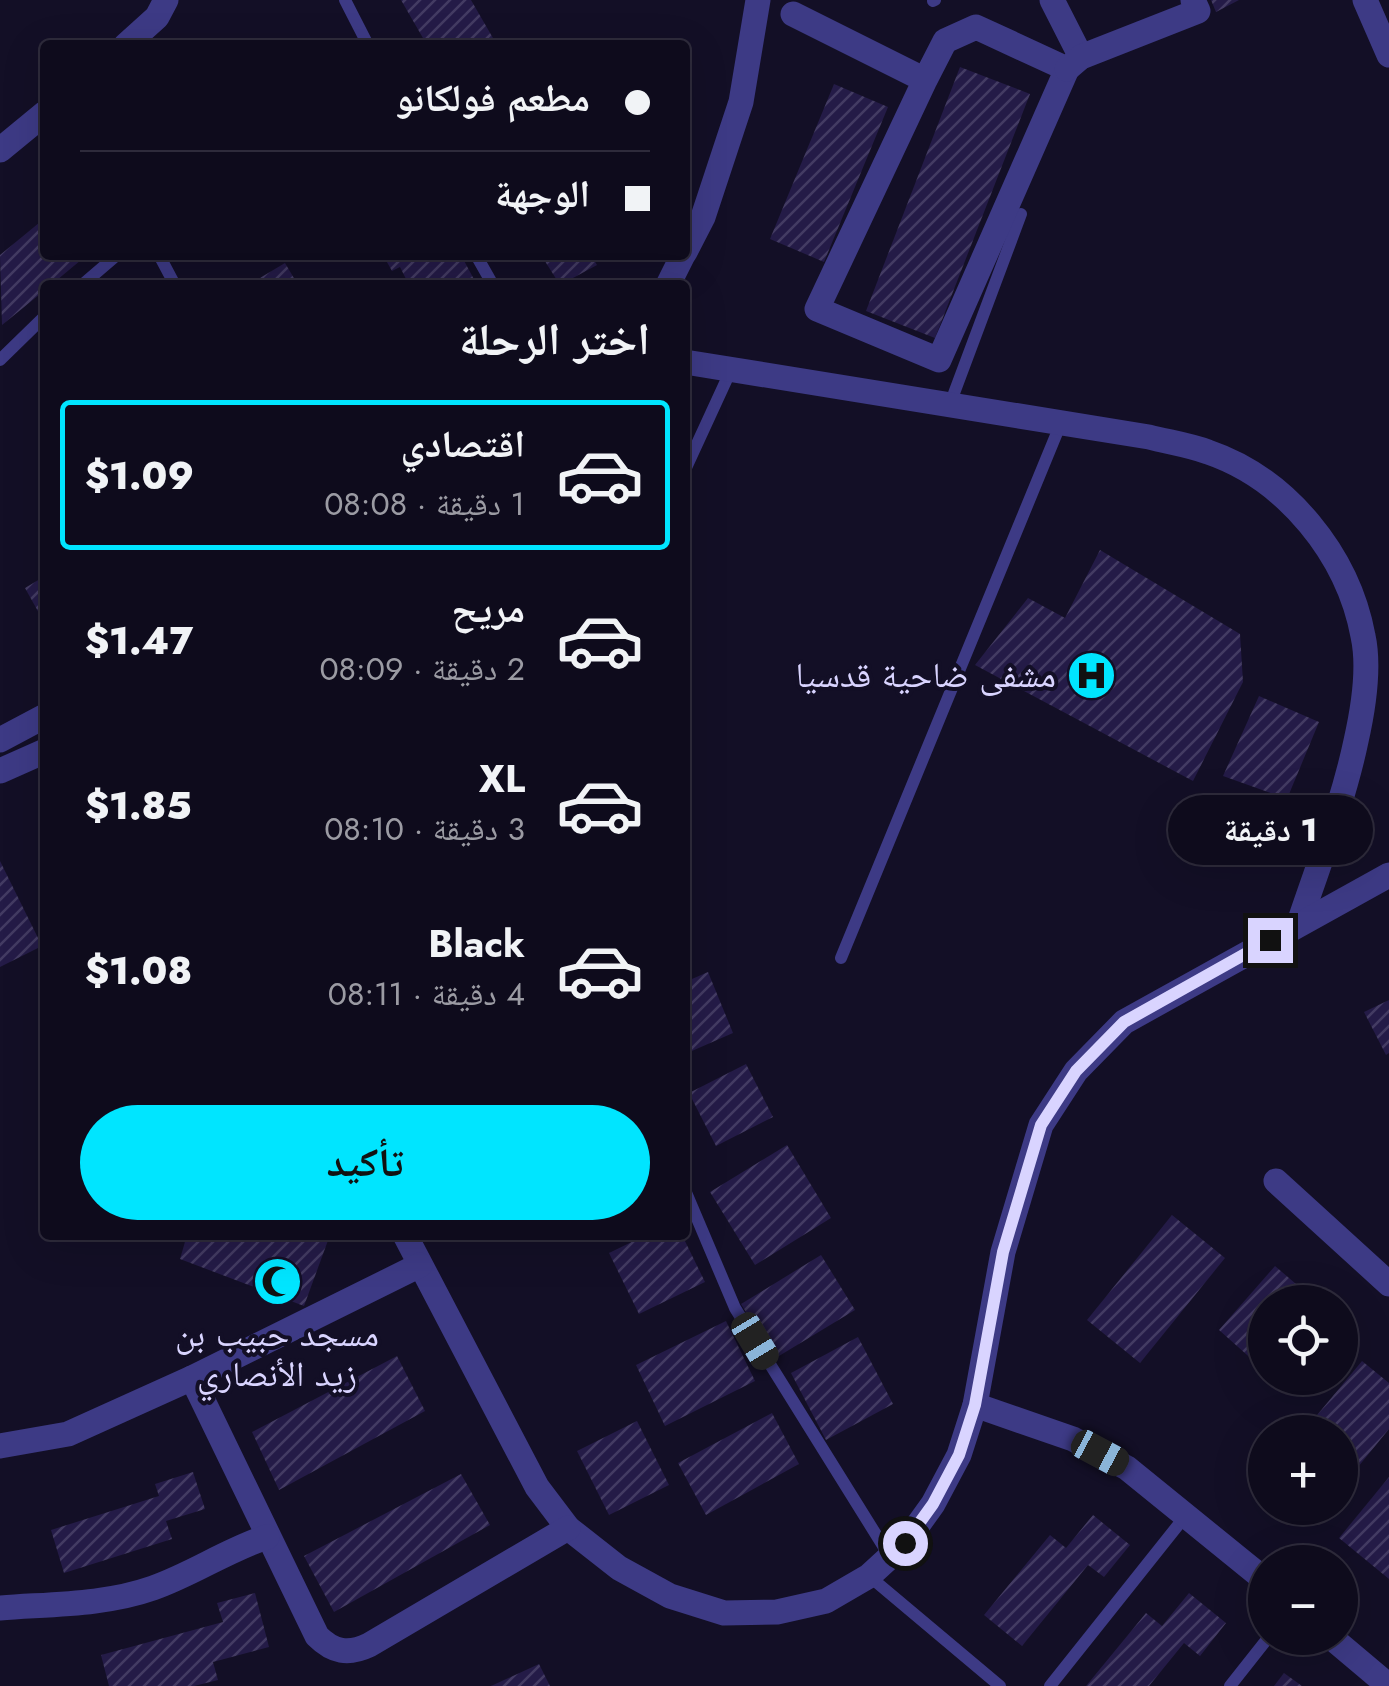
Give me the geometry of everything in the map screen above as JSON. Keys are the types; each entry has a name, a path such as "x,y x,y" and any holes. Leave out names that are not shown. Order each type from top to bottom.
{"street":[{"path":"132,40 150,26 166,0"},
{"path":"690,241 741,102 758,0"},
{"path":"1052,0 1074,63 939,360 817,309 946,41 976,27 1074,63 1198,12 1193,0"},
{"path":"1366,0 1389,55"},
{"path":"793,14 925,80"},
{"path":"0,150 40,116"},
{"path":"690,363 1149,437 1210,452 1266,482 1312,525 1346,578 1364,638 1364,690 1356,741 1299,923"},
{"path":"0,740 40,719"},
{"path":"0,771 40,753"},
{"path":"408,1240 537,1487 568,1528 619,1568 670,1596 724,1612 777,1612 826,1602 869,1576 905,1543 933,1504 959,1455 975,1405 1003,1252 1041,1125 1076,1071 1124,1022 1389,875"},
{"path":"1276,1180 1389,1284"},
{"path":"0,1446 68,1434 192,1378 420,1264"},
{"path":"192,1378 317,1636 341,1652 356,1652 369,1646 568,1528"},
{"path":"975,1405 1073,1438 1127,1468 1248,1566"},
{"path":"0,1608 129,1595 266,1537"},
{"path":"1352,1655 1389,1686"}],"lane":[{"path":"345,0 365,40"},
{"path":"950,404 1021,214"},
{"path":"88,280 111,260"},
{"path":"0,360 40,321"},
{"path":"690,459 731,370"},
{"path":"841,958 1061,423"},
{"path":"690,1202 735,1308 890,1557"},
{"path":"1050,1686 1187,1514"},
{"path":"869,1576 1000,1686"},
{"path":"1230,1686 1255,1655"}],"building":[{"path":"401,0 471,0 494,40 424,40"},
{"path":"1211,0 1239,0 1216,12"},
{"path":"960,67 1030,94 935,338 866,311"},
{"path":"834,84 888,107 824,262 770,239"},
{"path":"40,222 40,260 81,260 57,280 40,280 40,294 2,325 0,255"},
{"path":"386,260 464,260 474,280 406,280 400,267 392,271"},
{"path":"544,260 594,260 597,265 569,280 557,280"},
{"path":"285,263 295,280 256,280"},
{"path":"1100,550 1240,634 1243,682 1193,781 975,665 1028,598 1065,618"},
{"path":"40,579 40,615 25,588"},
{"path":"1259,696 1319,722 1287,799 1223,776"},
{"path":"0,861 40,947 0,967"},
{"path":"708,972 733,1033 690,1052 690,980"},
{"path":"1389,1000 1389,1053 1386,1055 1364,1012"},
{"path":"746,1064 773,1117 716,1146 690,1092"},
{"path":"787,1145 831,1218 755,1265 710,1192"},
{"path":"1172,1215 1225,1258 1140,1363 1087,1320"},
{"name":"مسجد حبيب بن زيد الأنصاري","path":"186,1240 328,1240 304,1306 180,1259"},
{"path":"636,1240 684,1240 705,1282 639,1314 609,1253"},
{"path":"821,1255 855,1310 774,1359 741,1304"},
{"path":"1275,1266 1297,1285 1258,1285"},
{"path":"1248,1297 1248,1356 1219,1330"},
{"path":"726,1321 755,1381 665,1426 636,1365"},
{"path":"858,1337 893,1404 826,1440 791,1373"},
{"path":"397,1356 425,1411 279,1490 252,1432"},
{"path":"1362,1361 1389,1383 1389,1429 1358,1467 1358,1415 1317,1415 1334,1395 1358,1395 1358,1366"},
{"path":"772,1413 799,1464 706,1515 678,1463"},
{"path":"637,1421 669,1485 609,1515 577,1451"},
{"path":"193,1472 205,1509 166,1521 172,1539 64,1573 51,1530 159,1496 155,1484"},
{"path":"461,1474 490,1525 334,1612 304,1556"},
{"path":"1389,1477 1389,1579 1358,1554 1358,1545 1348,1545 1339,1538 1350,1525 1358,1525 1358,1515"},
{"path":"1093,1515 1130,1545 1104,1577 1088,1565 1022,1646 984,1615 1050,1535 1066,1548"},
{"path":"255,1593 269,1647 213,1662 218,1680 194,1686 109,1686 101,1655 223,1622 217,1603"},
{"path":"1189,1593 1226,1623 1200,1656 1184,1643 1149,1686 1086,1686 1146,1613 1162,1626"},
{"path":"539,1664 550,1686 491,1686"},
{"path":"1284,1673 1302,1686 1274,1686"}],"place":[{"name":"مشفى ضاحية قدسيا","path":"1091,675"},
{"name":"مسجد حبيب بن زيد الأنصاري","path":"277,1282"}],"route":[{"path":"905,1543 933,1504 959,1455 975,1405 1003,1252 1041,1125 1076,1071 1124,1022 1270,940"}]}
